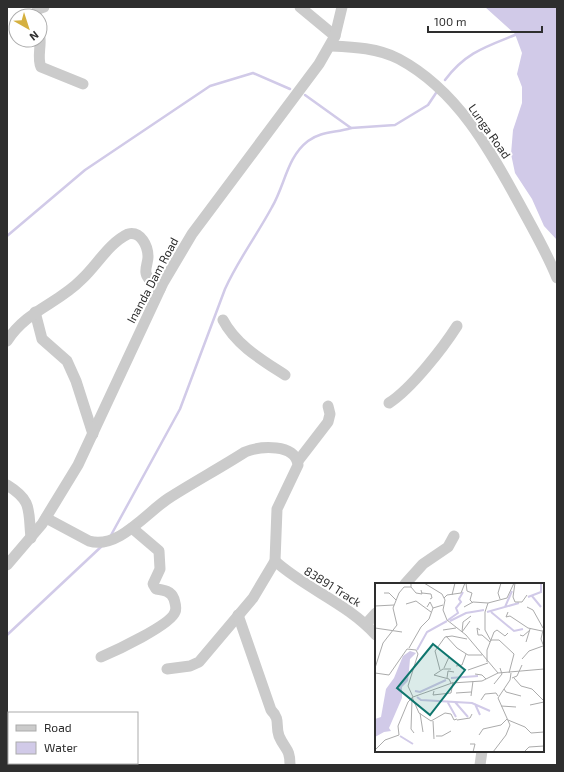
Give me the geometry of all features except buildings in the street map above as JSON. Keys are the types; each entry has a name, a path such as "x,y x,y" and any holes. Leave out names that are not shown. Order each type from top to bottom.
{"street":[{"path":"300,7 318,22 333,41"},
{"path":"311,7 318,22"},
{"name":"Inanda Dam Road","path":"7,565 31,538 46,518 78,465 160,289 192,234 333,41 340,20 342,7"},
{"name":"Lunga Road","path":"333,41 374,50 398,59 433,82 470,122 495,160 549,258 557,278"},
{"path":"41,48 39,61 41,67 83,84"},
{"path":"7,341 15,328 35,312 72,288 101,257 126,235 132,233 139,236 144,242 148,256 146,273 150,280 160,289"},
{"path":"35,312 44,341 66,361 76,381 93,434"},
{"path":"223,320 242,344 285,375"},
{"path":"389,403 398,398 417,377 457,326"},
{"path":"167,669 195,665 199,662 253,598 275,561 277,509 296,471 298,462 328,422 330,414 328,406"},
{"path":"46,518 94,543 107,541 132,528 169,498 254,448 270,446 292,455 298,462"},
{"path":"7,485 24,497 28,504 31,538"},
{"path":"101,657 150,632 173,616 175,612 176,606 172,596 165,590 156,589 153,584 160,569 159,551 132,528"},
{"path":"406,583 422,564 448,547 454,536"},
{"name":"83891 Track","path":"275,561 296,578 349,610 375,634"},
{"path":"366,624 375,614"},
{"path":"238,615 271,710 277,716 279,736 289,750 290,765"},
{"path":"480,765 482,752"}],"water":[{"path":"485,7 557,7 557,240 544,226 532,199 515,173 511,154 513,130 522,103 522,87 517,74 522,53 515,34"}],"waterway":[{"path":"445,80 460,63 468,57 485,47 515,35"},
{"path":"7,236 85,170 210,86 253,73 290,89"},
{"path":"305,95 351,128 395,125 428,105 436,93"},
{"path":"110,537 180,409 225,289 272,207 295,155 308,141 318,135 351,128"},
{"path":"7,635 103,545"}]}
